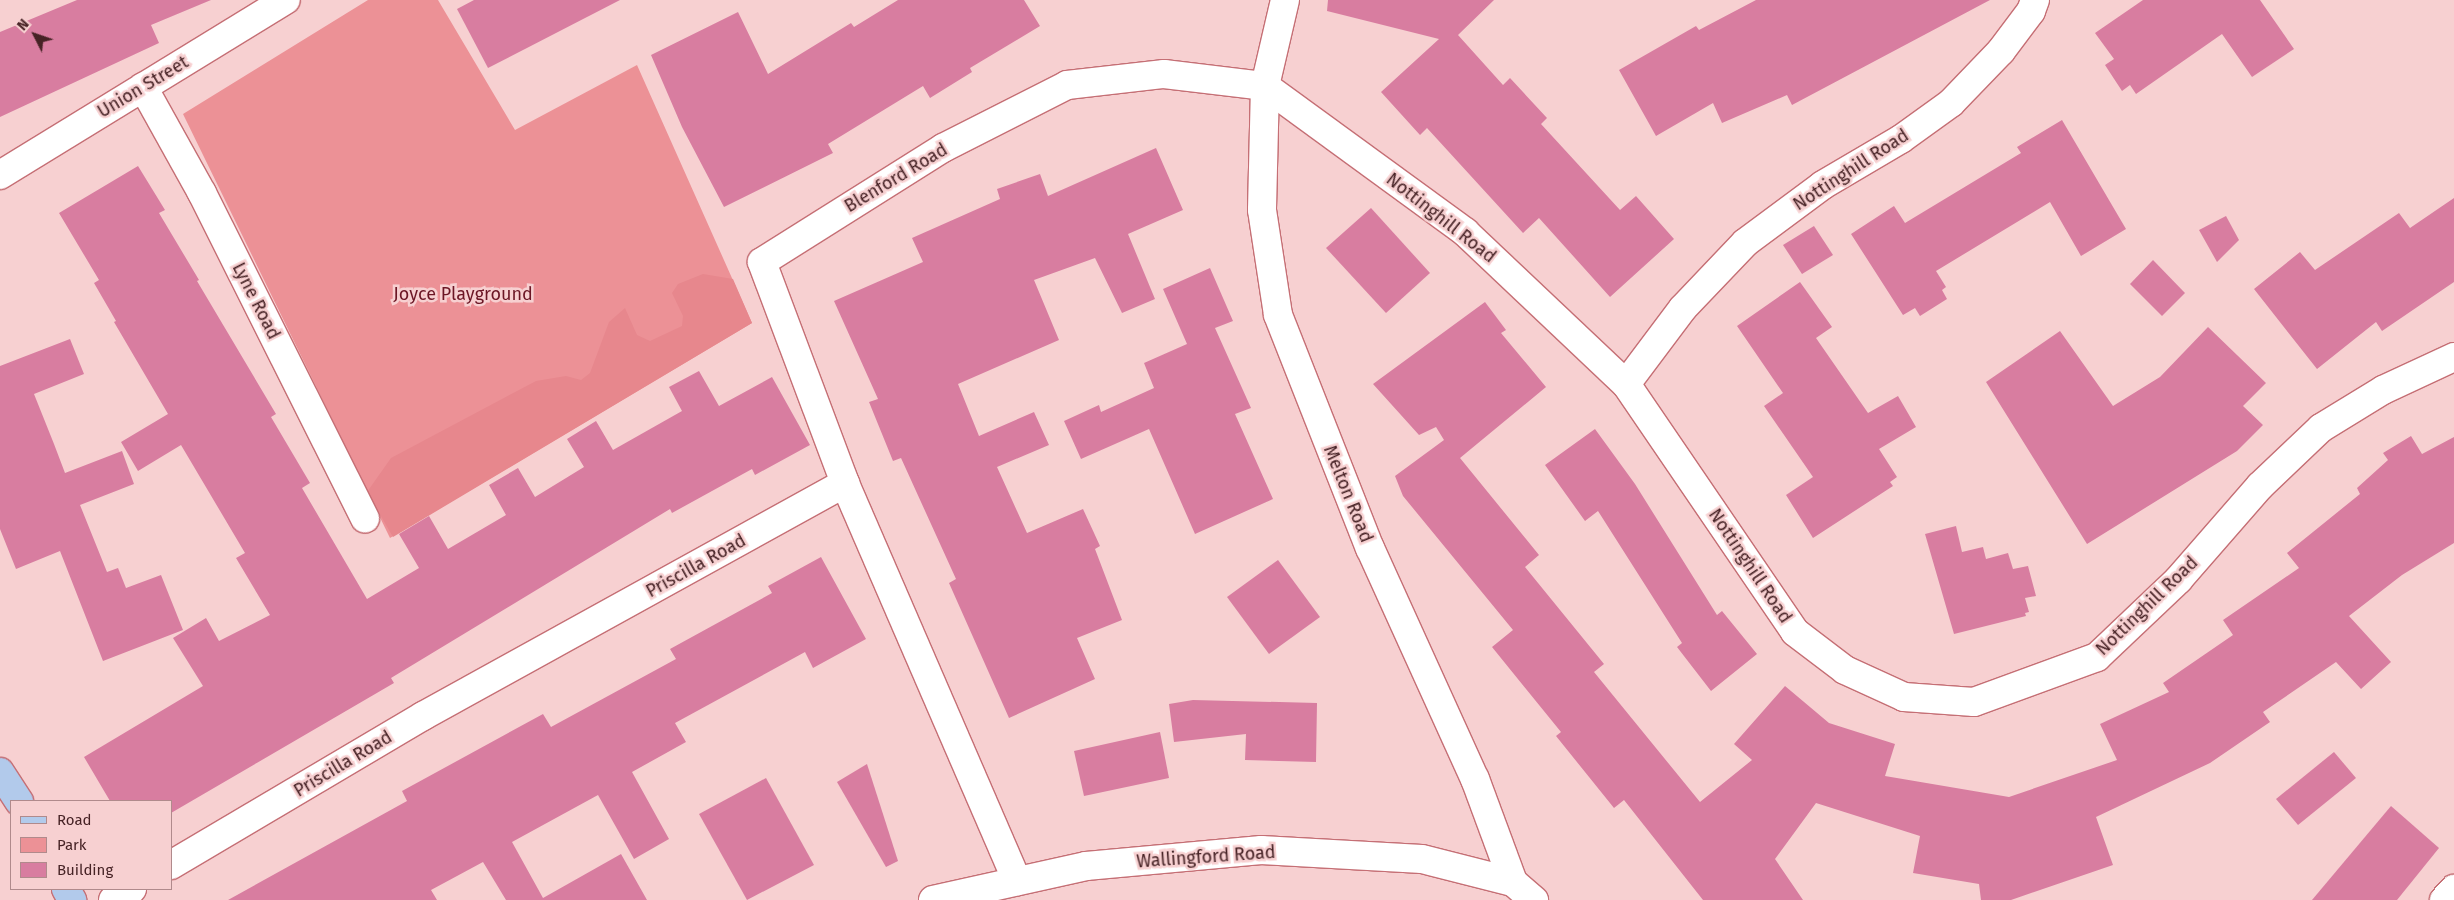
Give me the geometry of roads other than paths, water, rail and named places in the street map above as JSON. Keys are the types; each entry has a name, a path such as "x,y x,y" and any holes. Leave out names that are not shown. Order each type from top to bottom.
{"main road":[{"path":"0,772 18,800"}],"street":[{"name":"Union Street","path":"0,175 286,0"},
{"name":"Melton Road","path":"1285,0 1265,86 1262,210 1278,315 1370,548 1475,779 1513,882"},
{"name":"Nottinghill Road","path":"1626,384 1683,308 1745,242 1823,185 1901,139 1950,103 2001,50 2031,11 2035,0"},
{"name":"Blenford Road","path":"845,483 762,262 943,148 1067,85 1164,74 1265,86"},
{"name":"Nottinghill Road","path":"1265,86 1465,232 1626,384 1795,632 1845,670 1904,697 1974,702 2097,657 2178,580 2260,486 2321,428 2383,390 2454,357"},
{"name":"Lyne Road","path":"143,87 202,192 365,518"},
{"name":"Priscilla Road","path":"172,864 423,716 845,483"},
{"path":"845,483 1017,881"},
{"name":"Wallingford Road","path":"932,900 1086,866 1261,850 1422,859 1513,882 1534,900"},
{"path":"2444,900 2454,889"},
{"path":"113,900 130,890"}],"park label":[{"name":"Joyce Playground","path":"463,294"}]}
